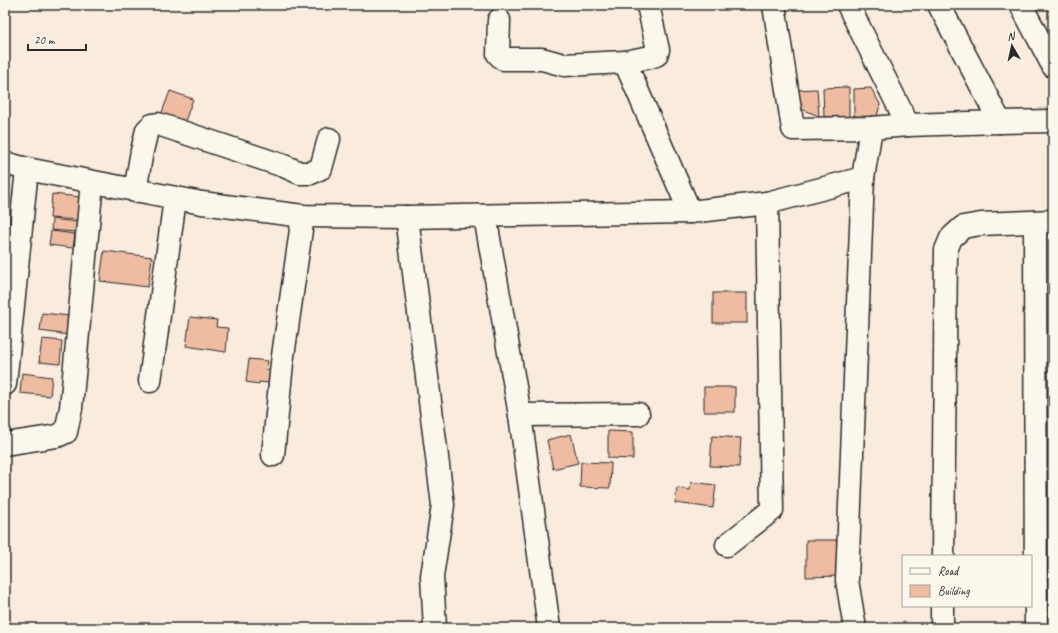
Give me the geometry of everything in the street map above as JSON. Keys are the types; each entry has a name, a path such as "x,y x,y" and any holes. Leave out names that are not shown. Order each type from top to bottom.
{"street":[{"path":"499,20 498,54 503,59 542,59 564,65 626,62 656,55 658,50 648,5"},
{"path":"774,5 793,129 871,128 908,125 1000,122 1053,122"},
{"path":"848,5 908,125"},
{"path":"939,5 1000,122"},
{"path":"1021,5 1053,66"},
{"path":"626,62 690,212"},
{"path":"135,191 147,130 152,125 158,124 284,166 300,173 311,173 321,168 329,138"},
{"path":"855,628 847,580 863,178 871,128"},
{"path":"5,163 27,169 135,191 202,203 303,216 406,217 690,212 767,203 863,178"},
{"path":"5,384 27,169"},
{"path":"5,444 57,436 66,432 71,408 92,182"},
{"path":"150,381 175,198"},
{"path":"727,545 772,510 767,203"},
{"path":"273,455 282,363 303,216"},
{"path":"485,216 520,415 549,628"},
{"path":"406,217 443,505 432,576 435,628"},
{"path":"943,555 946,250 951,238 963,226 1044,222 1036,628"},
{"path":"520,415 638,414"},
{"path":"942,607 942,628"}],"building":[{"path":"849,87 849,117 824,117 823,88"},
{"path":"871,88 880,104 877,117 854,116 854,89"},
{"path":"817,89 819,116 798,108 794,90"},
{"path":"170,91 193,99 184,124 161,115"},
{"path":"52,194 81,197 78,220 50,218"},
{"path":"52,219 77,222 75,232 51,230"},
{"path":"51,231 75,234 73,248 49,245"},
{"path":"104,251 152,257 148,287 100,281"},
{"path":"713,293 747,293 747,323 713,323"},
{"path":"42,313 70,316 68,335 40,331"},
{"path":"190,317 217,320 216,327 228,328 226,352 186,346"},
{"path":"42,339 62,341 60,364 39,362"},
{"path":"249,359 268,361 266,370 273,370 270,383 259,382 259,384 246,382"},
{"path":"22,373 52,377 50,396 20,393"},
{"path":"704,387 735,387 735,412 704,412"},
{"path":"608,431 633,432 633,459 608,458"},
{"path":"571,434 578,463 553,469 547,440"},
{"path":"712,436 741,438 739,467 710,466"},
{"path":"581,462 611,463 610,488 580,487"},
{"path":"691,482 716,485 713,508 675,503 677,488 690,490"},
{"path":"806,540 837,540 838,576 806,577"}]}
